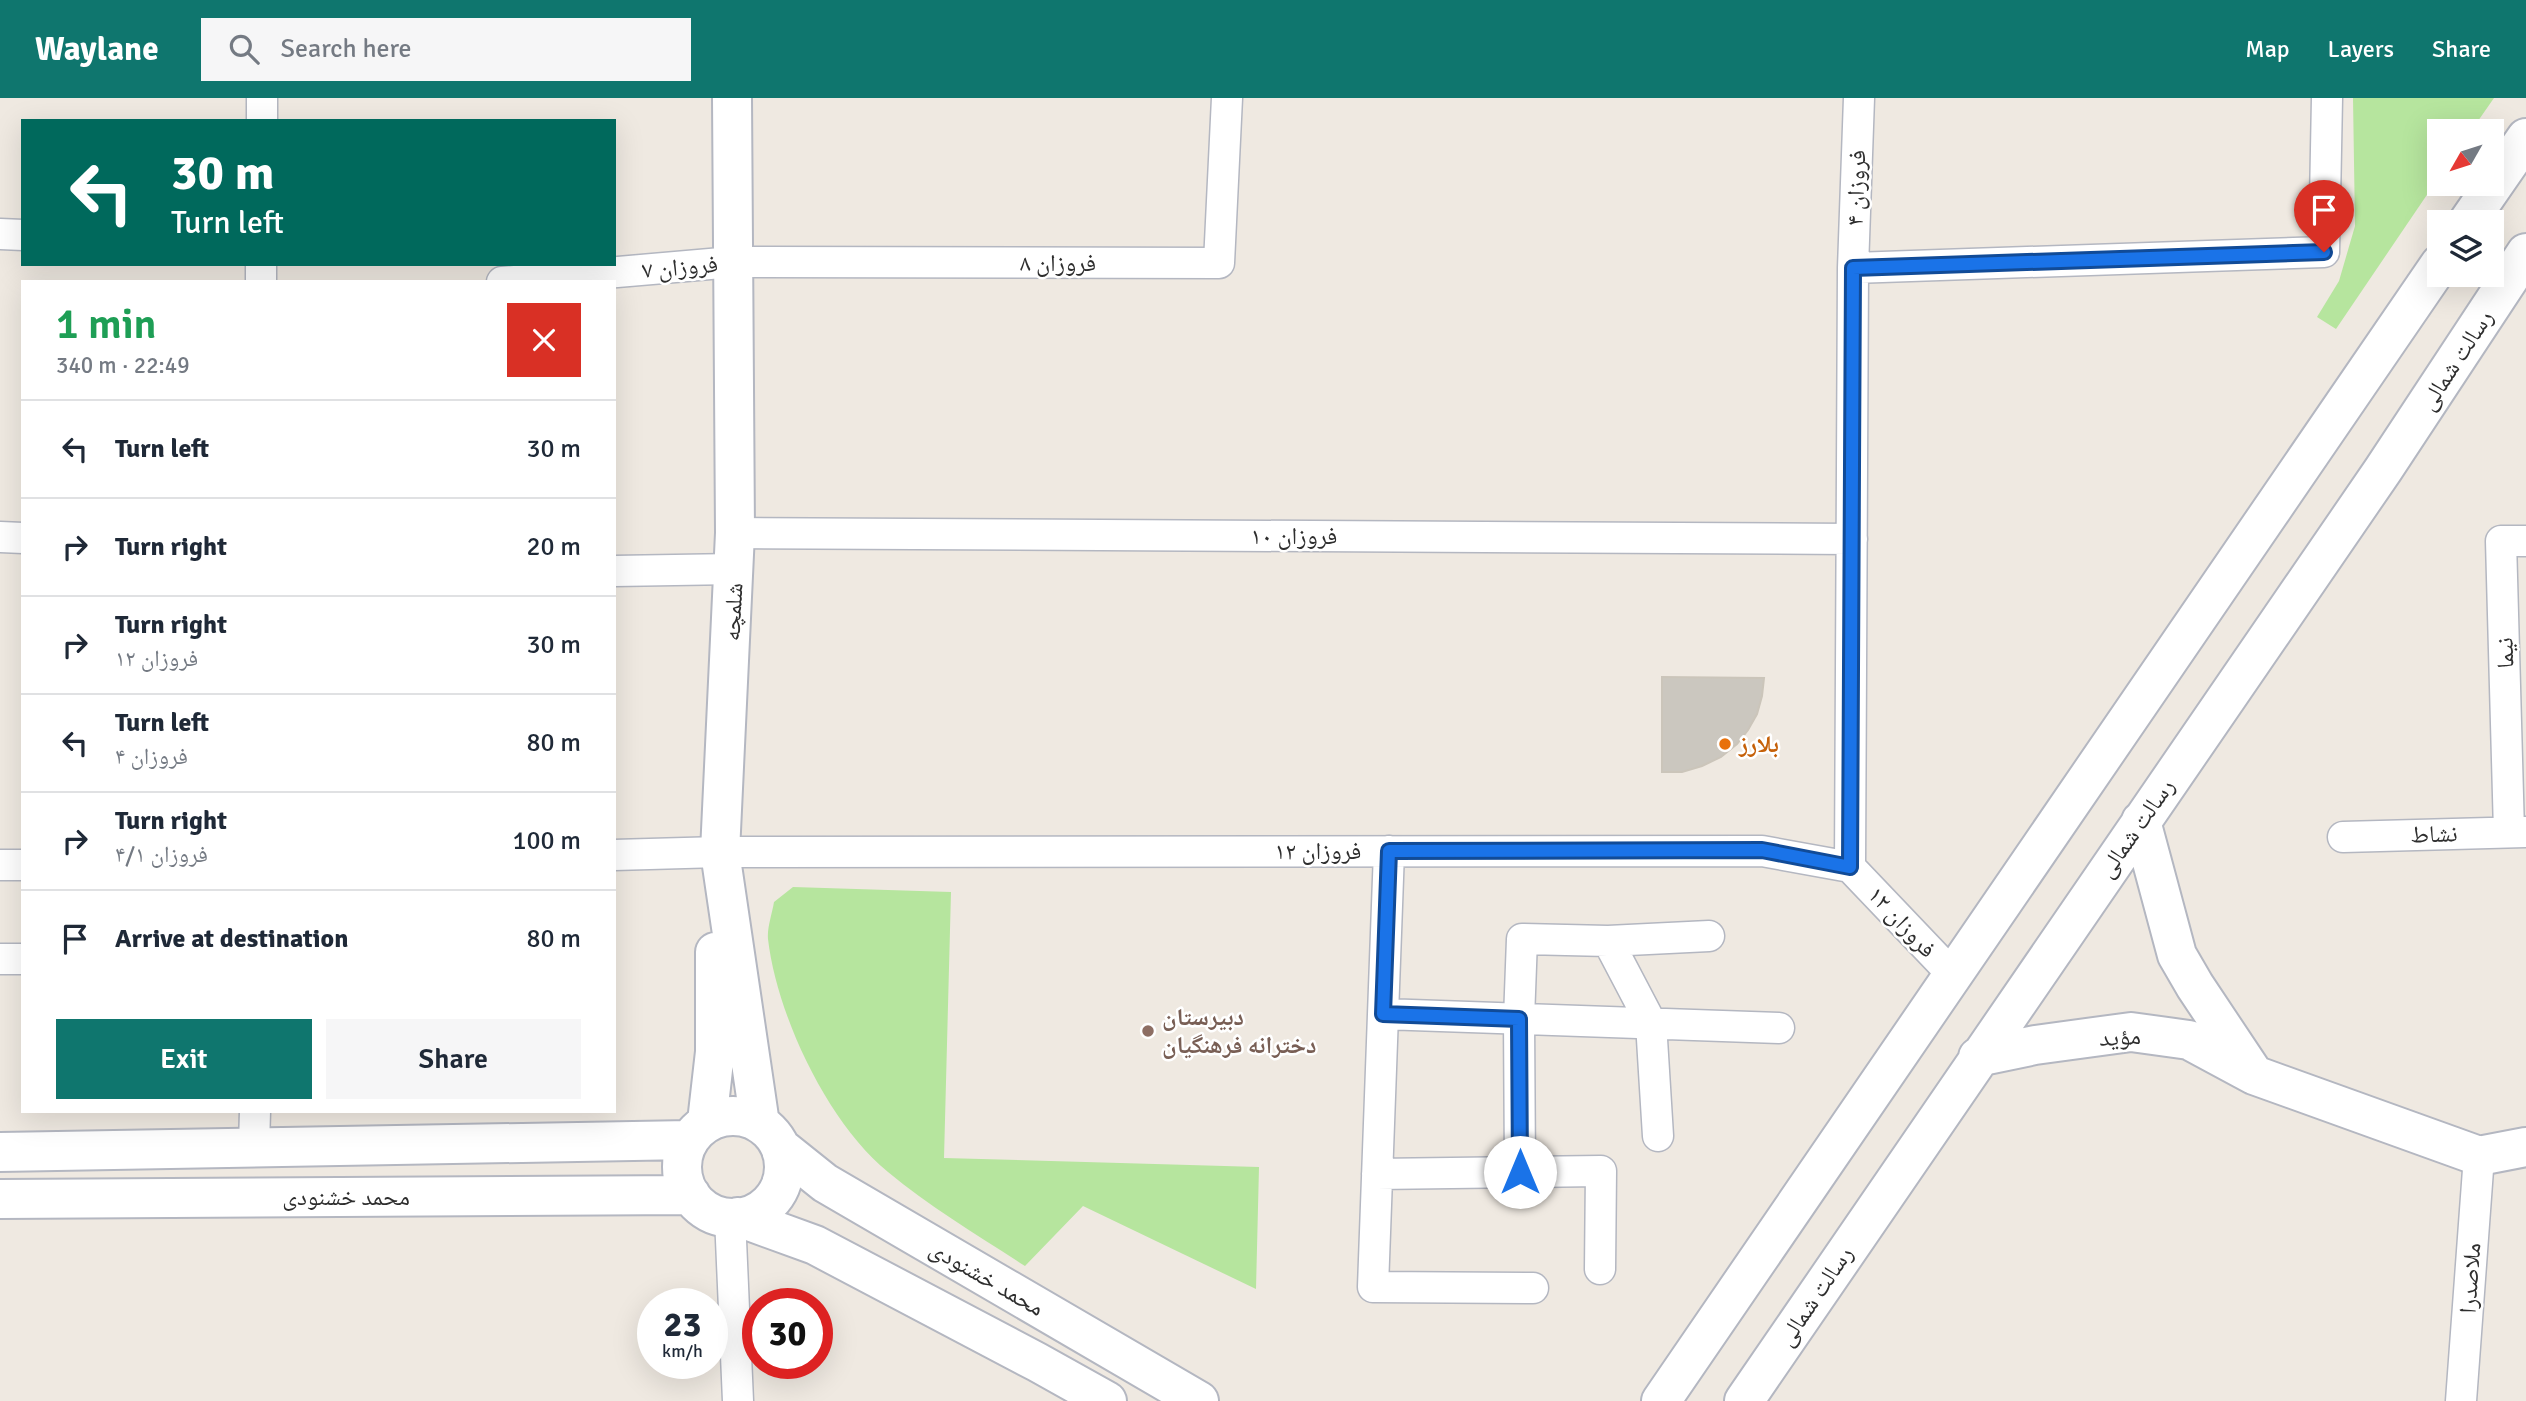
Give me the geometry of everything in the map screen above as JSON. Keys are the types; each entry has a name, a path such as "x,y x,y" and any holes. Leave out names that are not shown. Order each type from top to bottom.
{"street":[{"path":"262,98 262,119"},
{"name":"شلمچه","path":"732,98 735,551 720,852 770,1135"},
{"name":"فروزان ۸","path":"733,262 1219,263 1227,98"},
{"name":"فروزان ۴","path":"1850,867 1853,268 1859,98"},
{"path":"1853,268 2324,252 2327,98"},
{"path":"2476,210 2526,138"},
{"path":"0,234 21,235"},
{"name":"رسالت شمالی","path":"1744,1401 2383,470 2526,253"},
{"name":"فروزان ۷","path":"525,280 733,262"},
{"path":"1661,1401 2427,283"},
{"path":"0,537 21,538"},
{"name":"فروزان ۱۰","path":"616,571 735,551 1852,539"},
{"name":"نیما","path":"2518,832 2501,541 2526,541"},
{"path":"2141,821 2177,955 2255,1075"},
{"name":"نشاط","path":"2343,837 2518,832"},
{"name":"فروزان ۱۲","path":"616,855 720,852 1762,850 1850,867 1953,975"},
{"path":"1389,851 1373,1287 1533,1288"},
{"path":"0,1152 255,1129 698,1131 732,1116 743,1116 770,1135 783,1168 779,1188 758,1211 734,1217 711,1213 691,1195 682,1172 683,1155 698,1131 715,1052 714,975 720,852"},
{"path":"0,865 21,865"},
{"path":"1520,1172 1519,1019 1522,939 1608,941 1709,936"},
{"path":"1608,941 1651,1023 1658,1136"},
{"path":"0,959 21,959"},
{"path":"1383,1014 1779,1028"},
{"name":"مؤید","path":"1978,1057 2035,1045 2131,1032 2189,1040 2255,1075 2479,1156"},
{"name":"محمد خشنودی","path":"770,1135 825,1183 1199,1401"},
{"path":"2479,1156 2526,1147"},
{"name":"ملاصدرا","path":"2461,1401 2479,1156"},
{"path":"1377,1174 1601,1171 1600,1269"},
{"name":"محمد خشنودی","path":"0,1199 691,1195"},
{"path":"734,1217 738,1401"},
{"name":"محمد خشنودی","path":"734,1217 816,1245 1107,1401"}],"green space":[{"path":"2353,98 2494,98 2479,119 2427,119 2427,195 2336,329 2317,317 2339,281 2355,226"},
{"path":"793,887 951,892 944,1158 1259,1167 1256,1289 1083,1206 1025,1266 938,1209 888,1172 845,1126 826,1097 794,1034 782,1001 773,969 768,930 774,902"}],"building":[{"path":"1662,677 1764,678 1757,714 1737,744 1721,757 1702,766 1682,772 1662,772"}],"place":[{"name":"بلارز","path":"1725,744"},
{"name":"دبیرستان دخترانه فرهنگیان","path":"1148,1031"}],"route":[{"path":"1520,1172 1519,1019 1383,1014 1389,851 1762,850 1850,867 1853,268 2324,252"}]}
